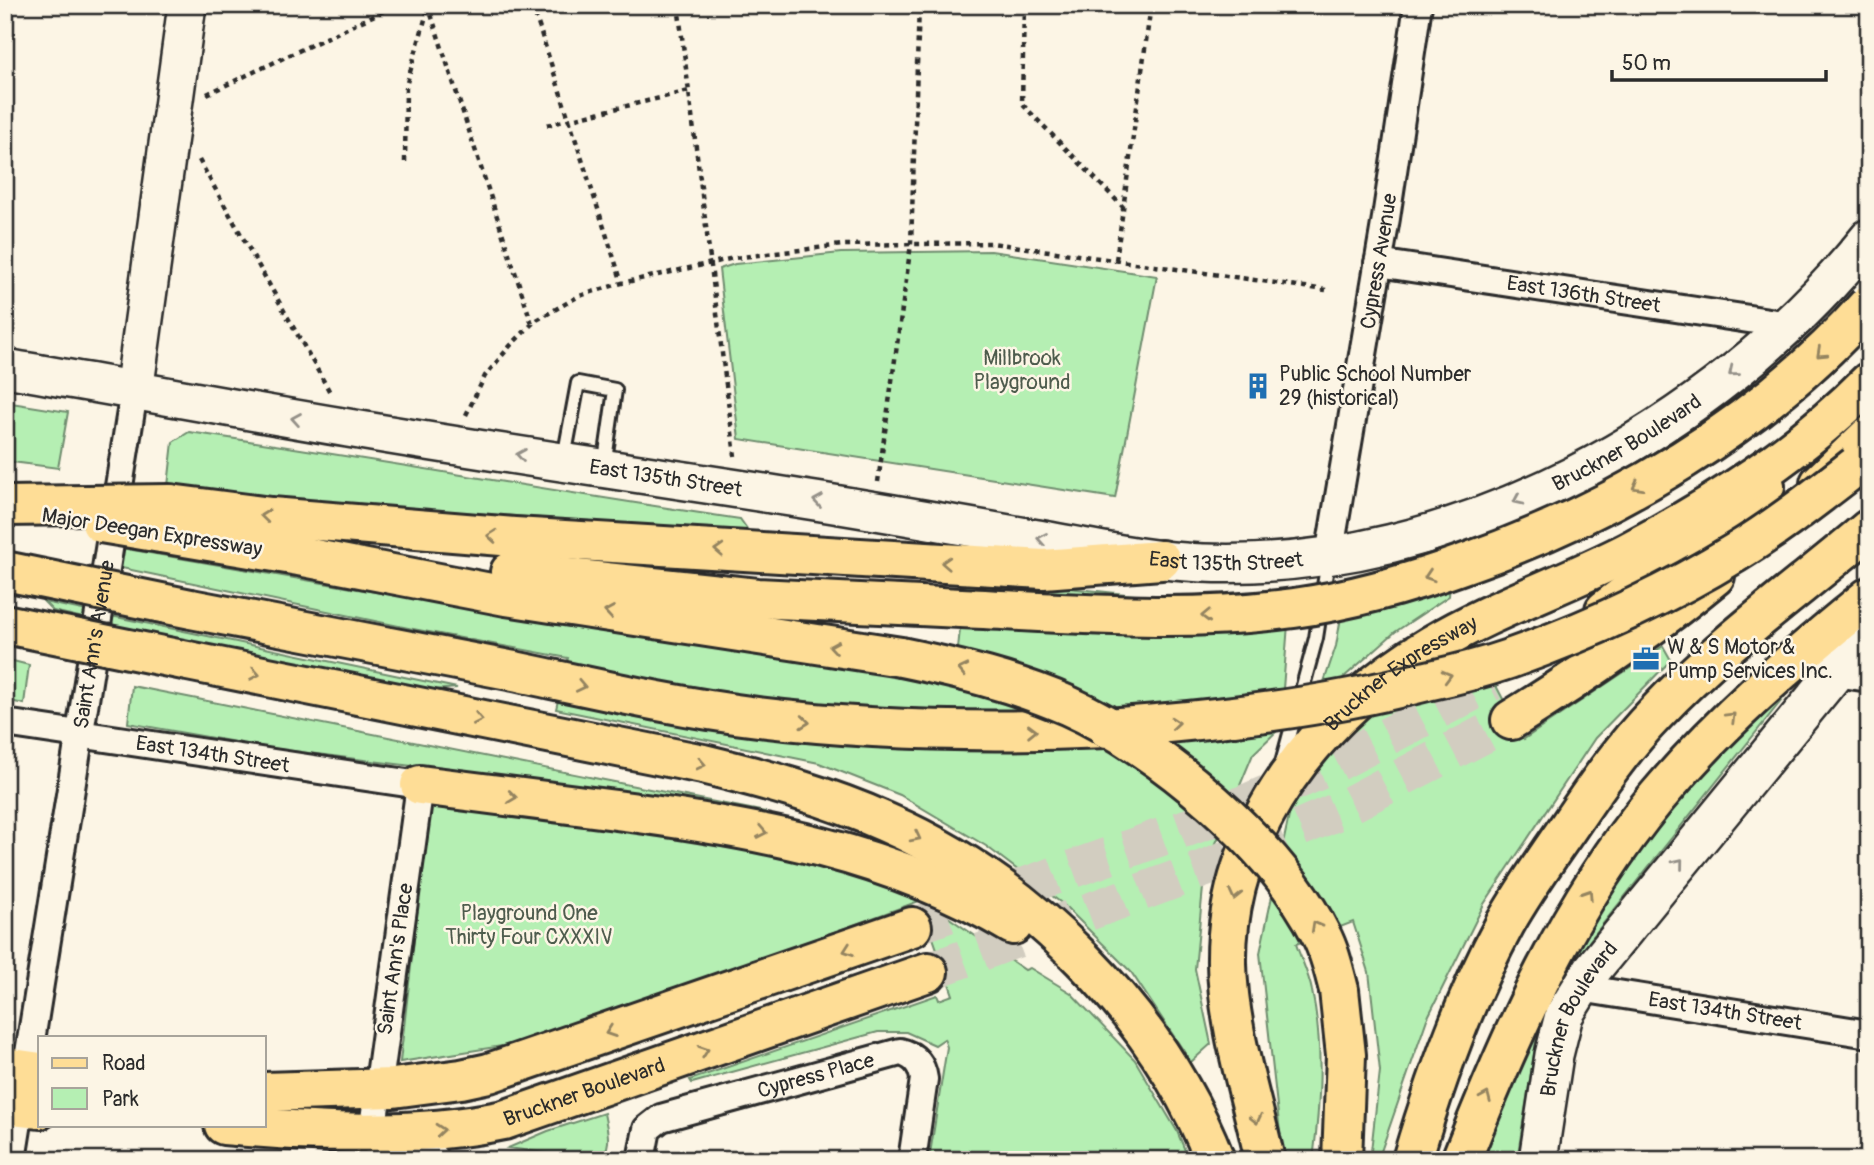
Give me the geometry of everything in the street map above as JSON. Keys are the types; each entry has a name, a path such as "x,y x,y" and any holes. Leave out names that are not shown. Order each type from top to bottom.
{"main road":[{"name":"Saint Ann's Avenue","path":"134,392 187,5"},
{"name":"Bruckner Boulevard","path":"1329,556 1371,549 1453,526 1549,486 1650,433 1700,399 1788,325 1828,286 1869,238"},
{"path":"299,556 509,572 757,598 1131,615 1208,616 1295,608 1387,589 1522,543 1614,499 1660,474 1741,419 1831,344 1869,304"},
{"name":"East 135th Street","path":"5,368 351,429 874,510 1161,560 1246,564 1329,556"},
{"name":"Bruckner Expressway","path":"1265,1160 1234,1029 1227,952 1240,874 1272,801 1294,768 1317,740 1371,686 1399,665 1452,633 1626,553 1720,501 1797,445 1869,382"},
{"path":"1492,682 1633,591 1816,443 1869,389"},
{"path":"1511,720 1578,679 1641,635 1714,578 1869,436"},
{"path":"5,572 645,699 755,717 853,727 986,732 1107,728 1196,721 1326,703 1391,691 1508,660 1626,610 1736,552 1822,493 1869,453"},
{"name":"Major Deegan Expressway","path":"5,507 166,518 299,556"},
{"path":"166,518 271,517 514,537 1043,569 1161,560"},
{"path":"1412,1160 1461,1017 1506,923 1562,836 1609,770 1656,712 1724,647 1869,529"},
{"path":"299,556 506,596 901,657 992,677 1030,690 1102,722 1134,740 1165,763 1229,819 1293,890 1322,936 1339,990 1346,1066 1342,1160"},
{"path":"1461,1160 1507,1048 1551,956 1573,917 1626,837 1725,722 1767,682 1869,597"},
{"path":"5,624 703,764 785,785 887,822 982,877 1040,921 1103,979 1159,1053 1192,1108 1215,1160"},
{"name":"Bruckner Boulevard","path":"1538,1160 1558,1036 1564,1015 1580,988 1600,959 1852,675 1869,637"},
{"path":"421,785 717,824 836,850 912,874 969,900 1103,979"},
{"path":"266,1092 378,1088 461,1079 499,1070 912,927"},
{"name":"Bruckner Boulevard","path":"239,1126 372,1135 441,1130 504,1120 928,972"},
{"path":"372,1135 429,1160"}],"street":[{"name":"Cypress Avenue","path":"1329,556 1418,5"},
{"name":"East 136th Street","path":"1378,263 1788,325"},
{"name":"Saint Ann's Avenue","path":"12,1160 22,1107 24,1070 134,392"},
{"name":"East 134th Street","path":"5,723 421,785"},
{"name":"Saint Ann's Place","path":"372,1135 421,785"},
{"name":"East 134th Street","path":"1580,988 1869,1034"},
{"name":"Cypress Place","path":"641,1160 648,1129 661,1118 901,1052 914,1058 923,1071 924,1079 912,1160"}],"lane":[{"path":"564,462 578,383 615,390 604,467"},
{"path":"1272,801 1316,638 1329,556"}],"path":[{"path":"172,111 396,5"},
{"path":"532,5 622,283"},
{"path":"678,5 739,489"},
{"path":"874,510 911,244 919,5"},
{"path":"1024,5 1022,104 1123,207"},
{"path":"1116,260 1151,5"},
{"path":"405,162 406,86 428,6"},
{"path":"428,6 532,324"},
{"path":"547,125 689,91"},
{"path":"198,159 351,429"},
{"path":"452,444 485,376 532,324 579,296 622,283 734,258 842,245 992,243 1326,290"}],"green space":[{"name":"Millbrook Playground","path":"991,251 1157,276 1115,498 739,439 719,269 735,264 841,253"},
{"path":"5,402 68,412 58,468 5,461"},
{"path":"189,432 740,519 750,533 238,496 168,486 173,442"},
{"path":"98,544 954,687 962,577 1289,611 1280,728 1253,754 1214,848 1203,888 1195,969 1211,1044 1191,1062 1131,972 1064,905 986,846 900,795 819,763 556,709 568,658 413,629 93,562"},
{"path":"1450,583 1449,596 1395,632 1318,700 1336,646 1344,600"},
{"path":"44,602 457,688 434,690 208,647 53,611"},
{"path":"1472,640 1524,739 1663,646 1671,660 1595,738 1484,904 1427,1019 1378,1160 1370,1160 1380,1071 1369,972 1353,922 1296,944 1309,979 1316,1012 1319,1097 1313,1160 1283,1160 1260,953 1290,811 1332,746 1416,665"},
{"path":"5,659 29,665 24,704 5,700"},
{"path":"1805,671 1590,940 1540,1017 1517,1160 1470,1160 1528,1021 1667,793"},
{"path":"132,686 765,812 771,819 507,778 269,748 128,723"},
{"name":"Playground One Thirty Four CXXXIV","path":"430,800 788,846 922,900 534,1041 400,1062"},
{"path":"929,904 1025,970 1030,968 1071,993 1135,1060 1177,1131 1189,1160 929,1160 947,1047 944,1039 935,1045 906,1032 878,1032 692,1083 690,1080 937,995 939,1000 953,995 925,915"},
{"path":"604,1113 608,1144 598,1160 508,1148 548,1131"}],"tunnel":[{"path":"912,927 1203,822 1328,767 1492,682"},
{"path":"928,972 1211,866 1336,812 1511,720"}],"place":[{"name":"Public School Number 29 (historical)","path":"1258,386"},
{"name":"W & S Motor & Pump Services Inc.","path":"1646,659"}]}
